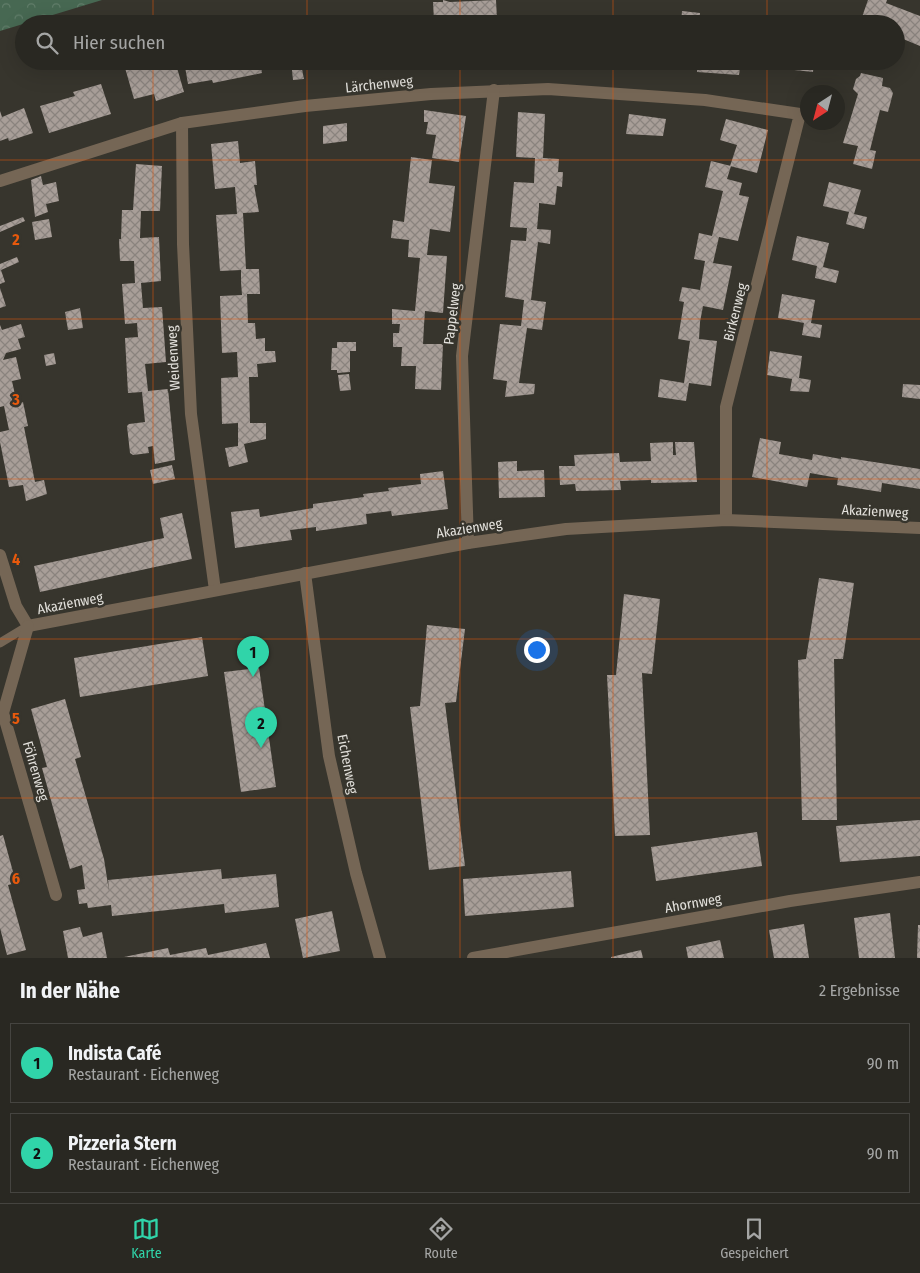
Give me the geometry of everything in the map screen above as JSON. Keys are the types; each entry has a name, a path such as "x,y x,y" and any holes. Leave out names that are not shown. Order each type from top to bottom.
{"street":[{"name":"Lärchenweg","path":"0,181 182,123 305,106 494,90 548,90 705,100 800,114"},
{"name":"Pappelweg","path":"468,543 462,356 494,90"},
{"name":"Birkenweg","path":"726,520 726,407 800,114"},
{"name":"Weidenweg","path":"182,123 183,244 191,414 215,590"},
{"name":"Akazienweg","path":"28,626 468,543 566,529 726,520 920,528"},
{"path":"0,555 16,606 28,626"},
{"name":"Eichenweg","path":"305,573 330,756 356,873 380,958"},
{"name":"Föhrenweg","path":"28,626 3,713 56,895"},
{"name":"Ahornweg","path":"473,958 790,901 920,882"}],"lane":[{"path":"0,643 28,626"}],"green space":[{"path":"0,0 102,0 53,15 15,15 15,26 0,31"}],"building":[{"path":"443,0 450,2 496,0 497,15 434,15 433,2 443,2"},
{"path":"868,0 887,0 886,3 920,16 920,46 905,40 905,15 863,15"},
{"path":"682,11 700,13 700,15 682,15"},
{"path":"126,70 178,70 184,92 156,101 154,94 134,99"},
{"path":"186,70 262,70 262,73 213,83 212,80 188,84"},
{"path":"292,70 302,70 304,79 293,80"},
{"path":"697,70 740,70 739,75 697,72"},
{"path":"794,70 813,70 813,72"},
{"path":"861,73 883,78 882,86 890,88 893,93 888,112 880,110 870,150 876,151 872,169 853,164 858,146 843,143 858,94 853,89 856,79"},
{"path":"101,84 111,114 49,133 40,106 75,96 73,92"},
{"path":"24,108 33,133 9,141 8,138 0,141 0,111 2,117"},
{"path":"424,110 466,116 459,162 432,158 436,135 426,134 428,122 424,122"},
{"path":"518,112 545,114 543,158 559,159 558,172 563,172 562,187 557,186 555,205 539,203 537,229 551,230 550,244 538,242 531,300 546,302 542,330 527,328 519,383 535,384 534,394 505,397 507,381 493,379 500,324 521,326 524,300 505,297 511,240 526,241 527,228 510,227 514,182 534,183 535,158 516,157"},
{"path":"629,114 666,119 663,136 626,134"},
{"path":"726,119 768,130 757,173 730,166 737,145 720,140"},
{"path":"347,123 347,141 323,144 323,126"},
{"path":"238,141 240,163 255,161 257,185 254,185 259,212 243,213 246,269 259,269 260,294 247,294 248,323 255,323 256,339 265,338 265,351 275,351 276,362 257,364 258,377 249,377 250,423 266,423 266,439 244,444 248,462 229,467 225,448 238,446 238,423 222,424 221,378 238,377 237,352 222,353 220,296 242,295 241,270 220,271 216,215 237,214 235,187 215,189 211,144"},
{"path":"411,157 432,160 429,183 455,186 450,232 430,229 427,255 447,256 443,313 425,311 423,344 443,344 441,390 415,389 416,366 401,366 402,347 393,347 393,333 399,333 400,324 392,324 392,309 415,311 420,258 408,257 409,240 391,238 393,220 404,222"},
{"path":"711,161 731,166 727,179 742,183 739,195 749,197 738,241 719,237 713,263 732,266 723,310 703,306 699,339 717,341 711,386 689,383 686,401 658,397 660,379 684,383 690,341 678,339 684,302 679,301 682,287 700,290 705,261 694,259 699,233 712,236 723,191 705,187"},
{"path":"136,164 162,166 160,211 141,211 140,238 159,237 161,281 141,283 143,308 162,307 166,362 145,364 148,391 168,389 175,460 155,464 153,446 148,447 149,453 133,455 130,453 127,426 129,424 145,422 142,392 128,393 125,338 138,337 137,323 125,324 122,284 135,283 134,261 120,261 119,239 121,239 122,210 133,210"},
{"path":"41,176 43,185 56,182 59,201 46,204 48,212 35,217 31,180"},
{"path":"829,182 861,190 854,214 867,217 864,229 846,224 849,212 823,206"},
{"path":"23,217 25,221 0,232 0,226"},
{"path":"49,219 52,237 35,240 32,222"},
{"path":"797,236 829,243 823,267 839,271 836,283 815,278 817,266 792,260"},
{"path":"17,257 19,262 1,270 5,282 0,284 0,264"},
{"path":"0,288 6,306 0,308"},
{"path":"782,294 815,300 811,323 822,325 820,338 802,335 804,323 778,318"},
{"path":"80,308 83,328 68,330 65,312"},
{"path":"21,324 25,337 18,339 21,349 6,353 3,360 16,357 21,379 12,381 17,404 23,402 28,426 24,427 35,482 44,480 47,494 26,501 23,485 9,487 0,442 0,432 9,430 4,406 0,407 0,325 2,330"},
{"path":"337,342 356,342 356,351 350,351 350,372 337,373 337,370 331,370 332,348 337,348"},
{"path":"770,351 802,356 799,378 811,380 809,392 790,391 792,379 767,375"},
{"path":"54,353 56,364 46,366 44,355"},
{"path":"349,374 351,390 340,391 338,375"},
{"path":"903,384 920,385 920,399 902,397"},
{"path":"760,438 781,442 779,454 812,460 813,454 920,469 920,489 882,483 881,492 837,485 838,478 810,473 807,487 752,477"},
{"path":"673,442 673,455 676,455 675,442 694,442 697,482 651,483 651,480 620,481 621,490 576,491 575,484 560,485 559,466 575,466 574,455 619,453 620,462 651,461 650,443"},
{"path":"517,461 517,471 544,470 545,497 499,498 498,462"},
{"path":"172,465 175,479 153,484 150,470"},
{"path":"443,471 448,509 392,516 391,511 366,514 367,524 316,531 316,527 290,530 292,540 235,548 231,512 259,509 260,517 313,508 313,504 364,497 363,494 389,491 388,488 421,484 420,474"},
{"path":"182,513 192,559 40,592 34,566 164,538 160,518"},
{"path":"819,578 854,583 843,659 834,659 837,820 802,820 798,660 806,659"},
{"path":"624,594 660,599 652,674 642,673 650,835 615,836 607,675 616,675"},
{"path":"427,625 465,629 456,702 445,703 465,866 429,870 410,707 420,706"},
{"path":"202,637 208,676 80,697 74,658"},
{"path":"259,668 276,787 241,792 224,672"},
{"path":"65,699 81,757 75,759 104,859 109,891 108,880 221,869 222,879 276,874 279,907 225,913 224,904 112,916 111,905 88,908 87,903 79,904 77,890 85,889 82,865 70,869 42,768 47,767 31,709"},
{"path":"920,820 920,856 840,862 836,826"},
{"path":"757,832 762,866 656,881 651,847"},
{"path":"3,835 16,883 8,885 26,950 7,955 0,928 0,836"},
{"path":"571,871 574,907 465,916 463,879"},
{"path":"332,911 340,951 303,958 295,919"},
{"path":"890,913 895,958 859,958 854,918"},
{"path":"804,924 809,958 774,958 769,930"},
{"path":"918,925 920,925 920,958 917,958"},
{"path":"80,927 83,937 102,932 107,958 68,958 63,931"},
{"path":"720,940 724,958 688,958 686,947"},
{"path":"266,943 270,958 124,957 168,948 170,955 206,948 208,955"},
{"path":"641,950 643,958 611,958 611,957"}],"place":[{"name":"Indista Café","path":"253,677"},
{"name":"Pizzeria Stern","path":"261,748"}]}
